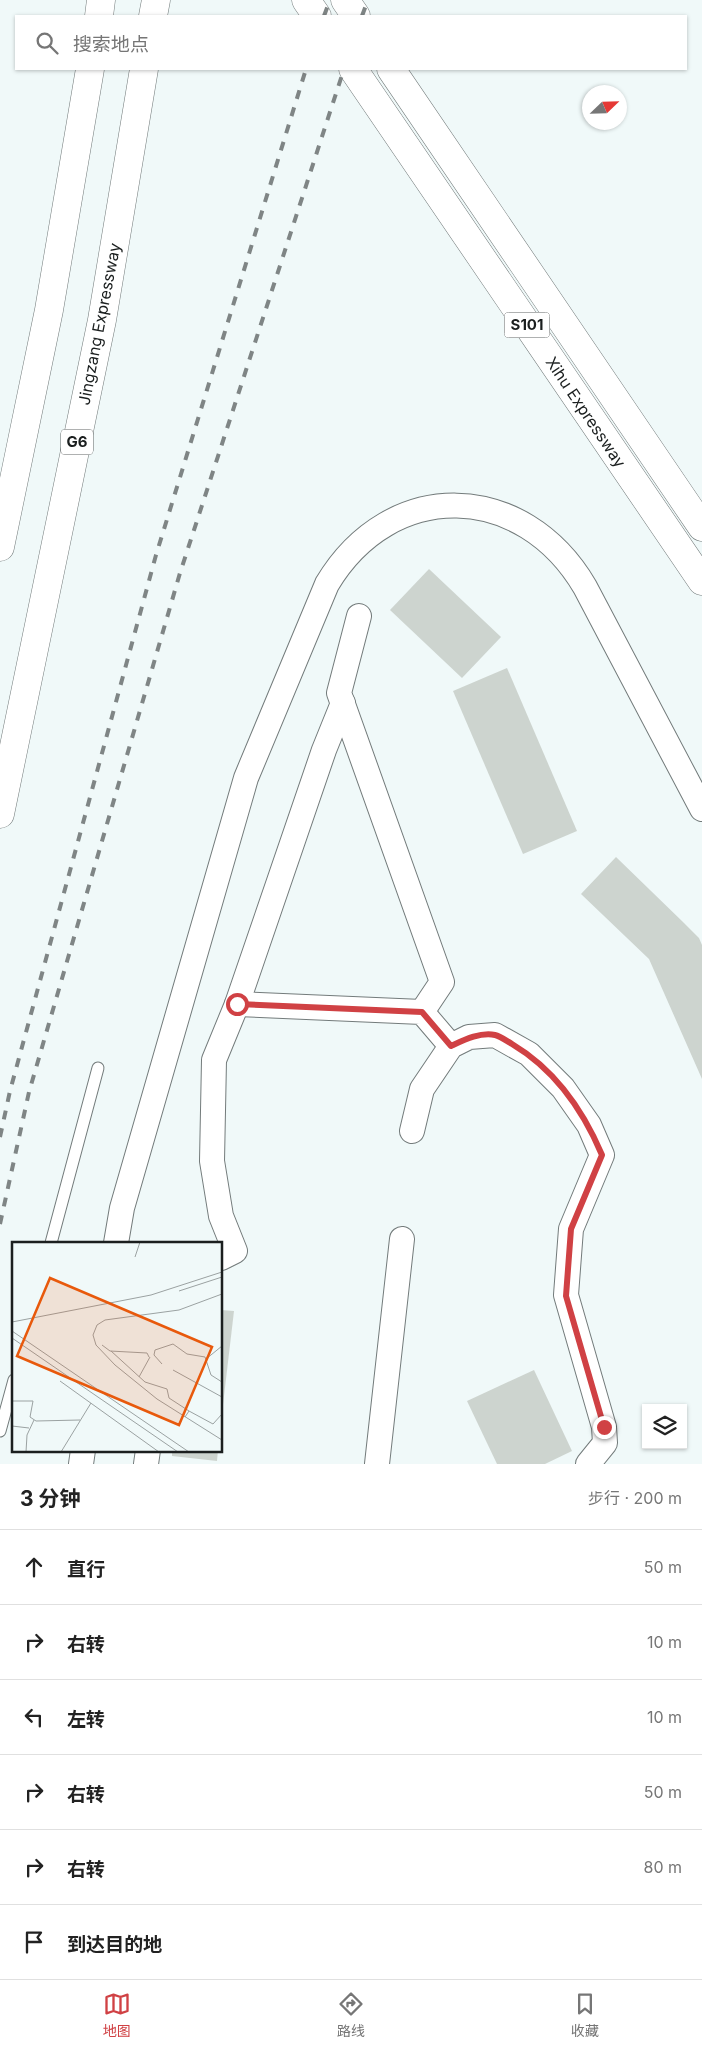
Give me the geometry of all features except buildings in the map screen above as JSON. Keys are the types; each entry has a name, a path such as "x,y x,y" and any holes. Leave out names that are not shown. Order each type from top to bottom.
{"highway":[{"path":"99,15 101,0"},
{"path":"153,15 156,0"},
{"path":"306,0 316,15"},
{"path":"344,0 355,15"},
{"path":"0,547 49,310 90,70"},
{"name":"Jingzang Expressway","path":"0,814 102,320 144,70"},
{"name":"Xihu Expressway","path":"354,70 702,581"},
{"name":"Xihu Expressway","path":"392,70 702,526"}],"street":[{"path":"116,1242 122,1208 246,778 327,584 339,565 370,534 408,513 452,505 493,510 530,526 547,538 575,569 702,809"},
{"path":"359,616 339,693 442,982 422,1012"},
{"path":"222,1258 235,1251 221,1216 212,1161 214,1060 237,1004 324,750 342,703"},
{"path":"237,1004 422,1012 451,1046"},
{"path":"412,1131 422,1089 451,1046 469,1037 495,1035 529,1054 563,1088 589,1125 602,1155 571,1229 566,1296 604,1427 605,1443 596,1461"},
{"path":"377,1464 402,1239"}],"lane":[{"path":"51,1242 98,1068"},
{"path":"0,1431 12,1387"}],"railway":[{"path":"324,15 330,0"},
{"path":"362,15 368,0"},
{"path":"0,1137 10,1091 156,555 306,70"},
{"path":"0,1224 29,1092 180,573 344,70"}],"route":[{"path":"237,1004 422,1012 451,1046 469,1037 495,1035 529,1054 563,1088 589,1125 602,1155 571,1229 566,1296 604,1427"}]}
